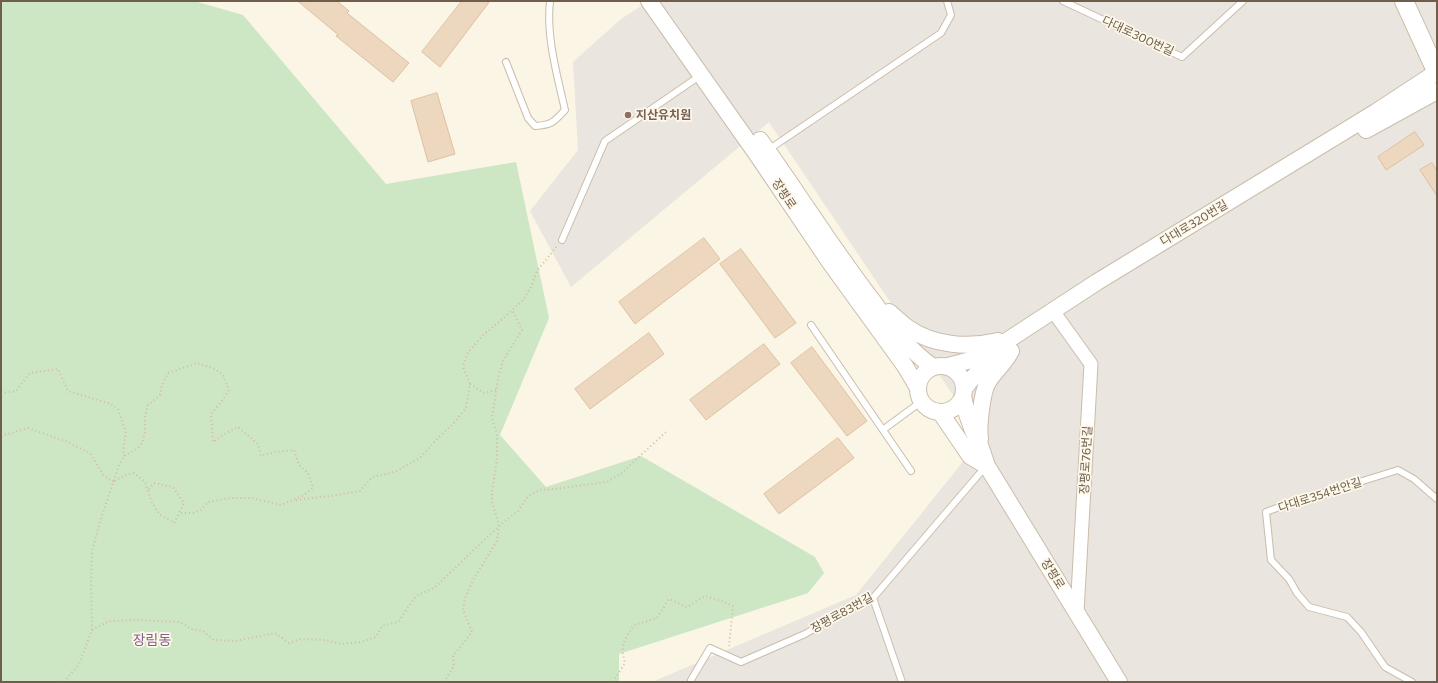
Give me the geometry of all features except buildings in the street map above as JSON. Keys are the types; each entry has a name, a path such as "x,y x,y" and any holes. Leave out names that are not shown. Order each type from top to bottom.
{"main road":[{"path":"1404,1 1437,72"}],"street":[{"name":"장평로","path":"649,1 705,72 900,338 923,360 941,367"},
{"name":"장평로","path":"662,1 705,72"},
{"name":"다대로320번길","path":"964,392 971,379 1012,342 1097,282 1376,112 1437,72"},
{"name":"다대로320번길","path":"941,367 975,359 1058,318 1377,124 1437,91"},
{"name":"장평로","path":"763,153 829,261 905,366 920,394"},
{"path":"874,303 887,310 908,328 931,340 982,345 1012,342 1008,358 987,384 980,416 980,445"},
{"name":"장평로76번길","path":"1058,318 1091,364 1077,612"},
{"path":"964,392 958,405 954,408 944,412 930,409 920,394 921,377 926,371 941,367 956,370 961,376 964,383 964,392 971,425 987,466"},
{"path":"940,412 970,456 987,466"},
{"name":"장평로","path":"987,466 1077,612 1113,675"}],"lane":[{"path":"506,62 528,118 535,126 547,126 556,120 565,110 555,65 548,16 550,1"},
{"path":"763,153 941,34 951,16 947,1"},
{"name":"다대로300번길","path":"1063,1 1182,56 1243,1"},
{"path":"562,240 606,141 705,72"},
{"path":"811,325 912,470"},
{"path":"884,428 920,394"},
{"name":"장평로83번길","path":"691,680 710,648 741,662 805,634 841,612 873,598 987,466"},
{"name":"다대로354번안길","path":"1412,682 1385,666 1361,632 1347,617 1309,607 1297,593 1289,579 1271,560 1266,512 1398,470 1414,479 1437,499"},
{"path":"873,598 902,682"}],"path":[{"path":"290,500 360,491 372,477 395,472 420,458 453,424 466,408 470,384 463,367 467,354 483,335 523,300 531,287 537,271 562,240"},
{"path":"444,682 454,666 453,656 472,632 463,610 465,598 473,580 497,541 499,526 492,501 492,492 497,459 497,435 492,418 499,374 503,361 522,330 512,309"},
{"path":"64,682 79,664 92,630 92,551 101,518 119,465 124,456 137,449 142,442 145,433 145,416 148,405 160,395 162,385 168,373 197,363 213,368 223,375 229,390 222,402 211,414 213,442 238,427 258,444 261,456 275,452 294,450 299,466 308,473 313,488 302,496 281,505 252,498 231,498 208,502 201,510 193,513 179,513"},
{"path":"1,393 16,391 30,373 58,369 68,391 111,404 118,409 126,433 123,450 124,456"},
{"path":"470,384 484,393 496,390"},
{"path":"1,436 28,428 65,441 90,453 104,476 114,482"},
{"path":"92,630 109,621 161,621 180,622 191,629 202,631 214,640 236,641 274,633 289,643 300,638 326,640 342,644 360,642 376,636 382,626 398,622 416,596 434,588 499,526 518,511 528,496 542,489 547,490 607,482 622,473 666,432"},
{"path":"114,482 125,475 134,473 145,482 152,503 160,515 174,523 184,503 173,487 154,483 148,490"},
{"path":"613,682 625,663 621,651 624,642 634,625 657,618 669,599 687,607 705,596 733,606 727,656"}],"shaded area":[{"path":"649,1 1437,1 1437,682 652,682 856,595 982,438 769,122 571,287 530,211 578,150 573,62 621,19"}],"green space":[{"path":"1,1 194,1 243,15 386,184 516,162 549,318 500,435 546,487 641,456 815,557 824,573 808,593 619,654 619,682 1,682"}],"place":[{"name":"지산유치원","path":"628,115"}],"district":[{"name":"장림동","path":"152,640"}]}
